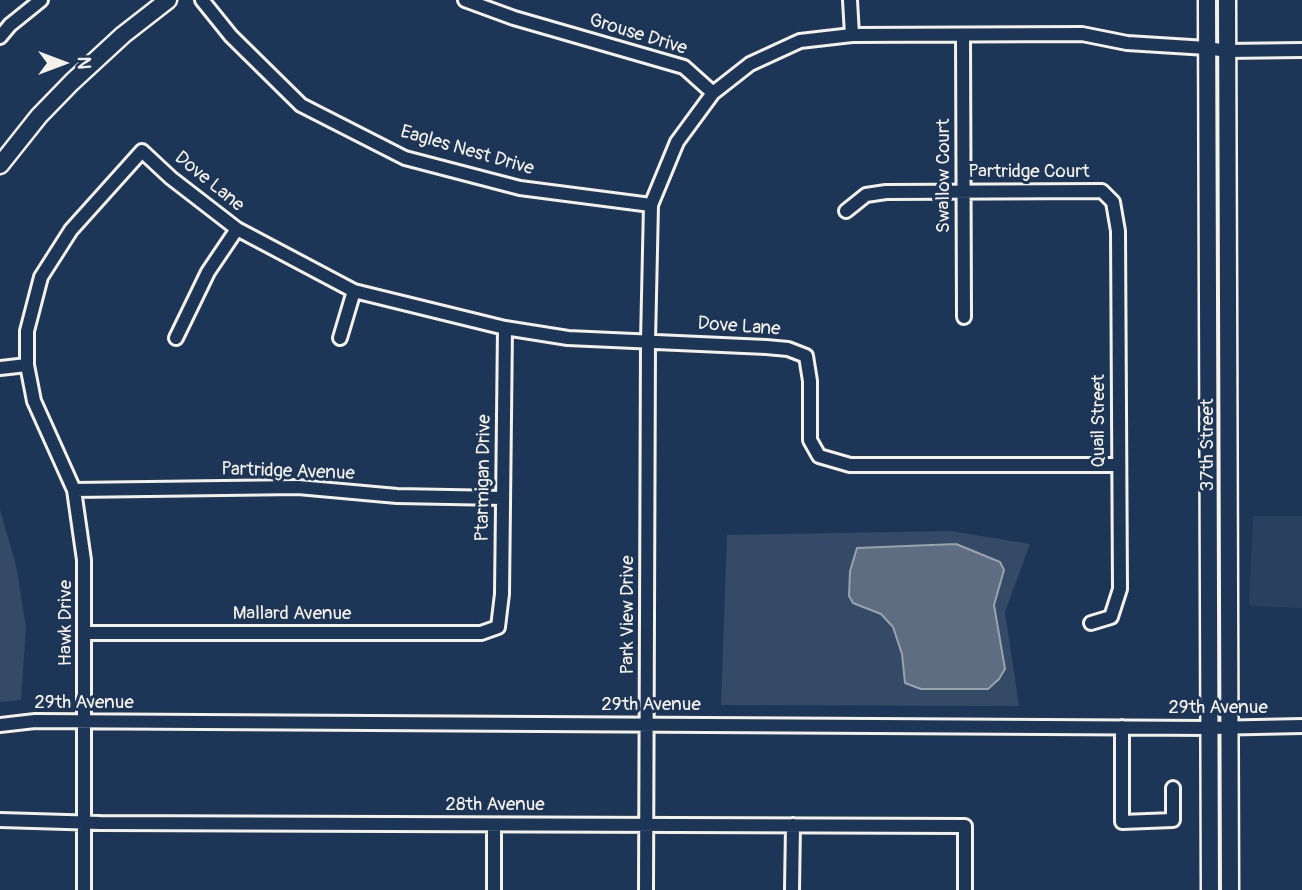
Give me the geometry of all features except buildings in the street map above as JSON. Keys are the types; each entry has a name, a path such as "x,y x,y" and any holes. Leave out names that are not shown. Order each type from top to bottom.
{"main road":[{"path":"0,165 39,116 72,82 123,35 168,0"},
{"name":"37th Street","path":"1207,0 1210,890"},
{"name":"37th Street","path":"1227,0 1230,890"}],"street":[{"path":"2,31 41,0"},
{"name":"Eagles Nest Drive","path":"202,0 231,36 301,105 405,158 520,188 651,205"},
{"name":"Grouse Drive","path":"465,0 514,19 684,68 713,93"},
{"path":"850,0 852,35"},
{"path":"651,205 677,142 713,93 750,64 800,41 852,35 1082,34 1127,43 1227,51 1302,50"},
{"name":"Swallow Court","path":"963,36 964,317"},
{"name":"Dove Lane","path":"123,172 142,151 171,178 237,229 354,291 505,328 568,338 766,346 788,349 806,356 810,381 810,440 818,456 850,465 1119,465"},
{"name":"Hawk Drive","path":"84,890 84,560 74,490 34,401 27,365 27,331 41,277 71,230 123,172"},
{"name":"Partridge Court","path":"846,211 866,195 887,192 1102,191 1113,202"},
{"name":"Quail Street","path":"1091,623 1111,617 1119,589 1118,231 1113,202"},
{"name":"Park View Drive","path":"646,890 651,205"},
{"path":"176,338 208,272 237,229"},
{"path":"340,338 354,291"},
{"name":"Ptarmigan Drive","path":"498,627 502,593 505,328"},
{"path":"0,368 27,365"},
{"name":"Partridge Avenue","path":"74,490 298,487 397,496 502,498"},
{"name":"Mallard Avenue","path":"86,633 481,633 498,627"},
{"name":"29th Avenue","path":"0,725 35,721 1210,728 1302,726"},
{"path":"1122,727 1122,822 1173,820 1173,788"},
{"name":"28th Avenue","path":"0,820 965,826 965,890"},
{"path":"494,825 494,890"},
{"path":"792,890 793,825"}],"shaded area":[{"path":"0,510 16,565 26,627 21,700 0,702"},
{"path":"1253,516 1302,516 1302,608 1249,606"},
{"path":"951,531 1030,544 1005,612 1019,706 721,705 727,535"},
{"path":"956,544 1000,562 1004,570 994,605 1005,669 988,689 921,689 905,683 902,654 893,627 881,614 853,603 849,596 850,571 857,548"}]}
